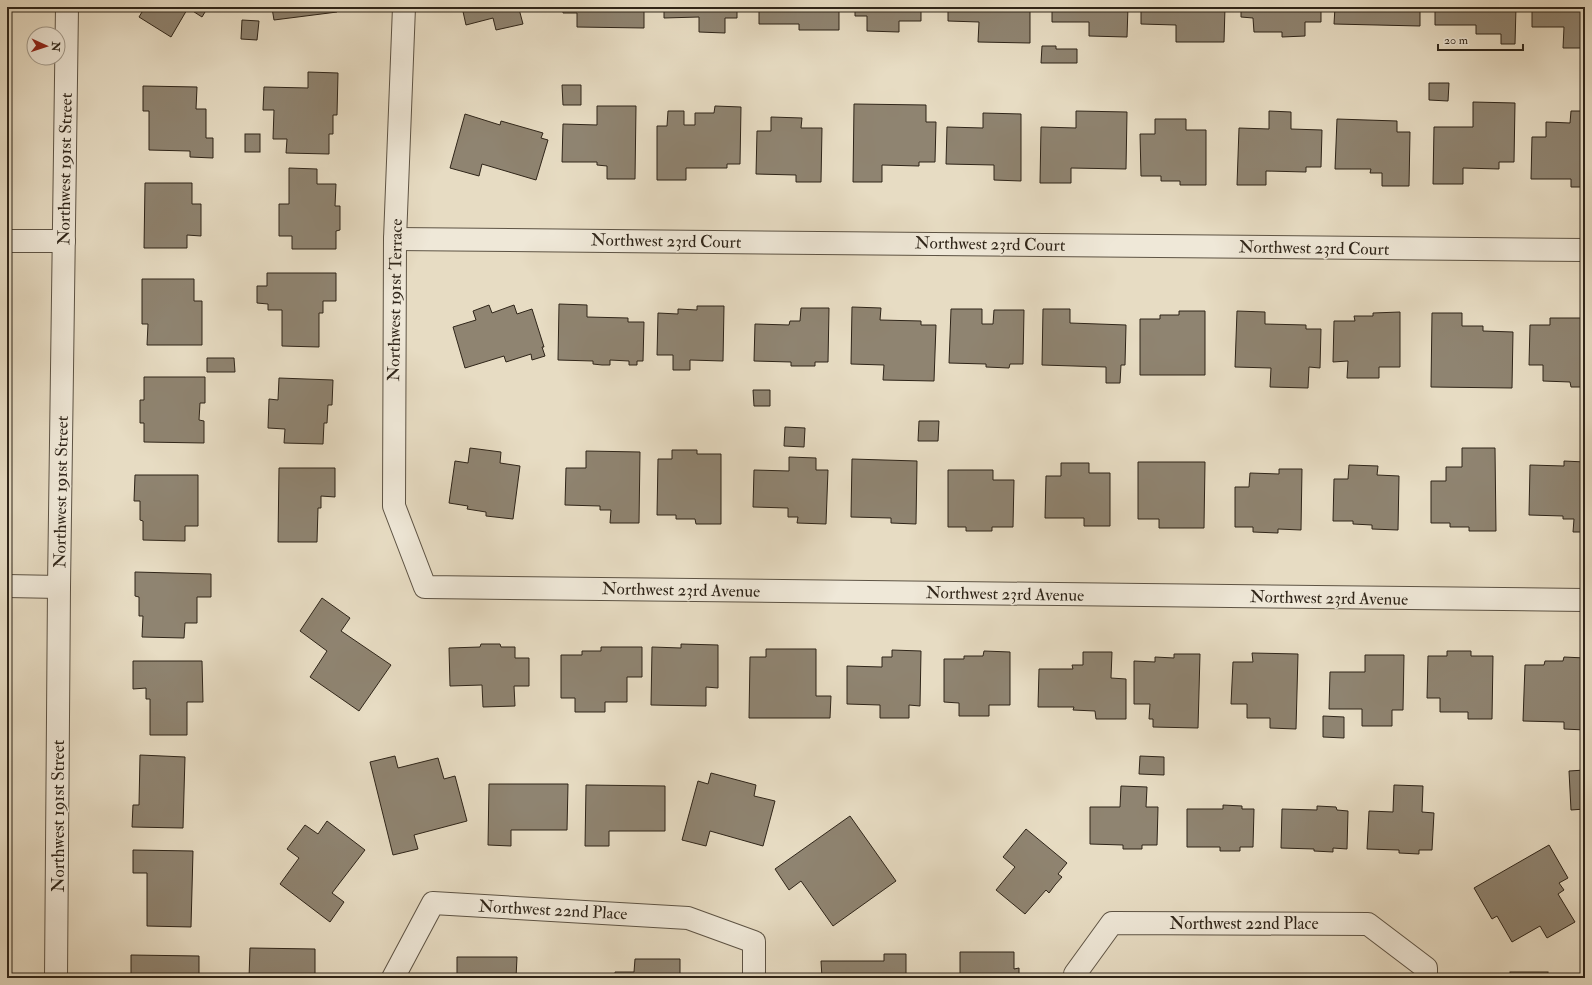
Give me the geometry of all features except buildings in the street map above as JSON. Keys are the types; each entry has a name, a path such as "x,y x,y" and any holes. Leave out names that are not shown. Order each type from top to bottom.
{"street":[{"name":"Northwest 191st Street","path":"56,978 59,587 67,7"},
{"name":"Northwest 191st Terrace","path":"404,7 395,239 394,506 425,587"},
{"name":"Northwest 23rd Court","path":"395,239 1585,250"},
{"path":"7,241 64,241"},
{"path":"7,586 59,587"},
{"name":"Northwest 23rd Avenue","path":"425,587 1585,600"},
{"name":"Northwest 22nd Place","path":"393,978 433,903 688,918 754,942 754,978"},
{"name":"Northwest 22nd Place","path":"1075,976 1112,923 1368,924 1426,973"}]}
